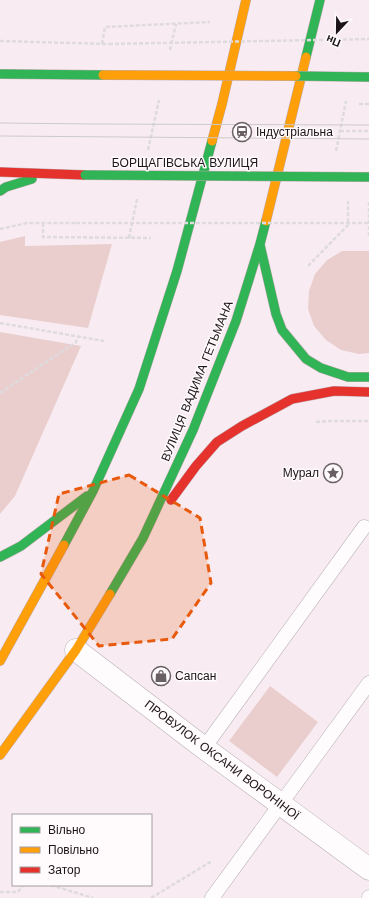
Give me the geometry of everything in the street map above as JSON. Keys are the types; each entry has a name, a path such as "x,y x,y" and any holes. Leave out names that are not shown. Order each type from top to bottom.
{"main road":[{"path":"0,661 93,492 139,389 177,271 222,104 246,0"},
{"name":"ВУЛИЦЯ ВАДИМА ГЕТЬМАНА","path":"0,755 76,650 143,538 193,430 236,322 260,244 320,0"},
{"path":"0,74 369,77"},
{"name":"БОРЩАГІВСЬКА ВУЛИЦЯ","path":"0,172 85,175 369,177"},
{"path":"0,191 6,187 46,174"},
{"path":"260,244 276,314 282,330 306,359 320,368 348,377 369,377"},
{"path":"143,538 196,466 217,442 242,426 292,399 334,391 369,392"},
{"path":"0,557 21,546 93,492"}],"street":[{"name":"ПРОВУЛОК ОКСАНИ ВОРОНІНОЇ","path":"76,650 204,748 369,869"}],"lane":[{"path":"204,748 364,527"},
{"path":"212,898 369,683"}],"path":[{"path":"102,44 105,27 210,22"},
{"path":"169,54 176,24"},
{"path":"0,40 109,44 369,39"},
{"path":"147,154 159,100"},
{"path":"335,154 346,100"},
{"path":"359,104 369,104"},
{"path":"340,131 369,131"},
{"path":"129,238 139,192"},
{"path":"308,266 348,225 348,198"},
{"path":"369,200 369,237"},
{"path":"0,229 27,223 369,223"},
{"path":"43,223 43,237 151,238"},
{"path":"0,323 104,341"},
{"path":"0,393 76,342 78,337"},
{"path":"309,422 369,421"},
{"path":"151,898 213,860"},
{"path":"0,892 18,892 22,886"},
{"path":"54,886 93,898"}],"highlighted area":[{"path":"129,475 200,518 211,583 172,639 99,646 41,574 59,494"}],"shaded area":[{"path":"25,236 25,246 112,244 88,328 0,315 0,242"},
{"path":"342,251 369,251 369,353 359,354 341,350 326,340 314,326 308,309 309,291 315,274 327,260"},
{"path":"0,332 81,346 15,496 0,514"},
{"path":"270,686 318,722 277,777 229,741"}],"tram line":[{"path":"0,123 369,125"},
{"path":"0,136 369,139"}],"traffic: fast":[{"path":"306,57 320,0"},
{"path":"0,74 103,75"},
{"path":"296,76 369,77"},
{"path":"64,545 93,491 139,389 177,271 212,141"},
{"path":"85,175 369,177"},
{"path":"0,191 6,187 32,179"},
{"path":"110,594 143,538 193,430 236,321 266,221"},
{"path":"260,245 276,314 282,330 306,359 321,368 348,377 369,377"},
{"path":"0,557 21,546 87,496"}],"traffic: slow":[{"path":"212,141 246,0"},
{"path":"266,221 306,57"},
{"path":"103,75 296,76"},
{"path":"0,661 64,545"},
{"path":"0,755 76,650 110,594"}],"traffic: jam":[{"path":"0,172 85,175"},
{"path":"171,500 196,466 217,442 242,426 292,399 334,391 369,392"}],"place":[{"name":"Індустріальна","path":"242,132"},
{"name":"Мурал","path":"333,473"},
{"name":"Сапсан","path":"161,676"}]}
